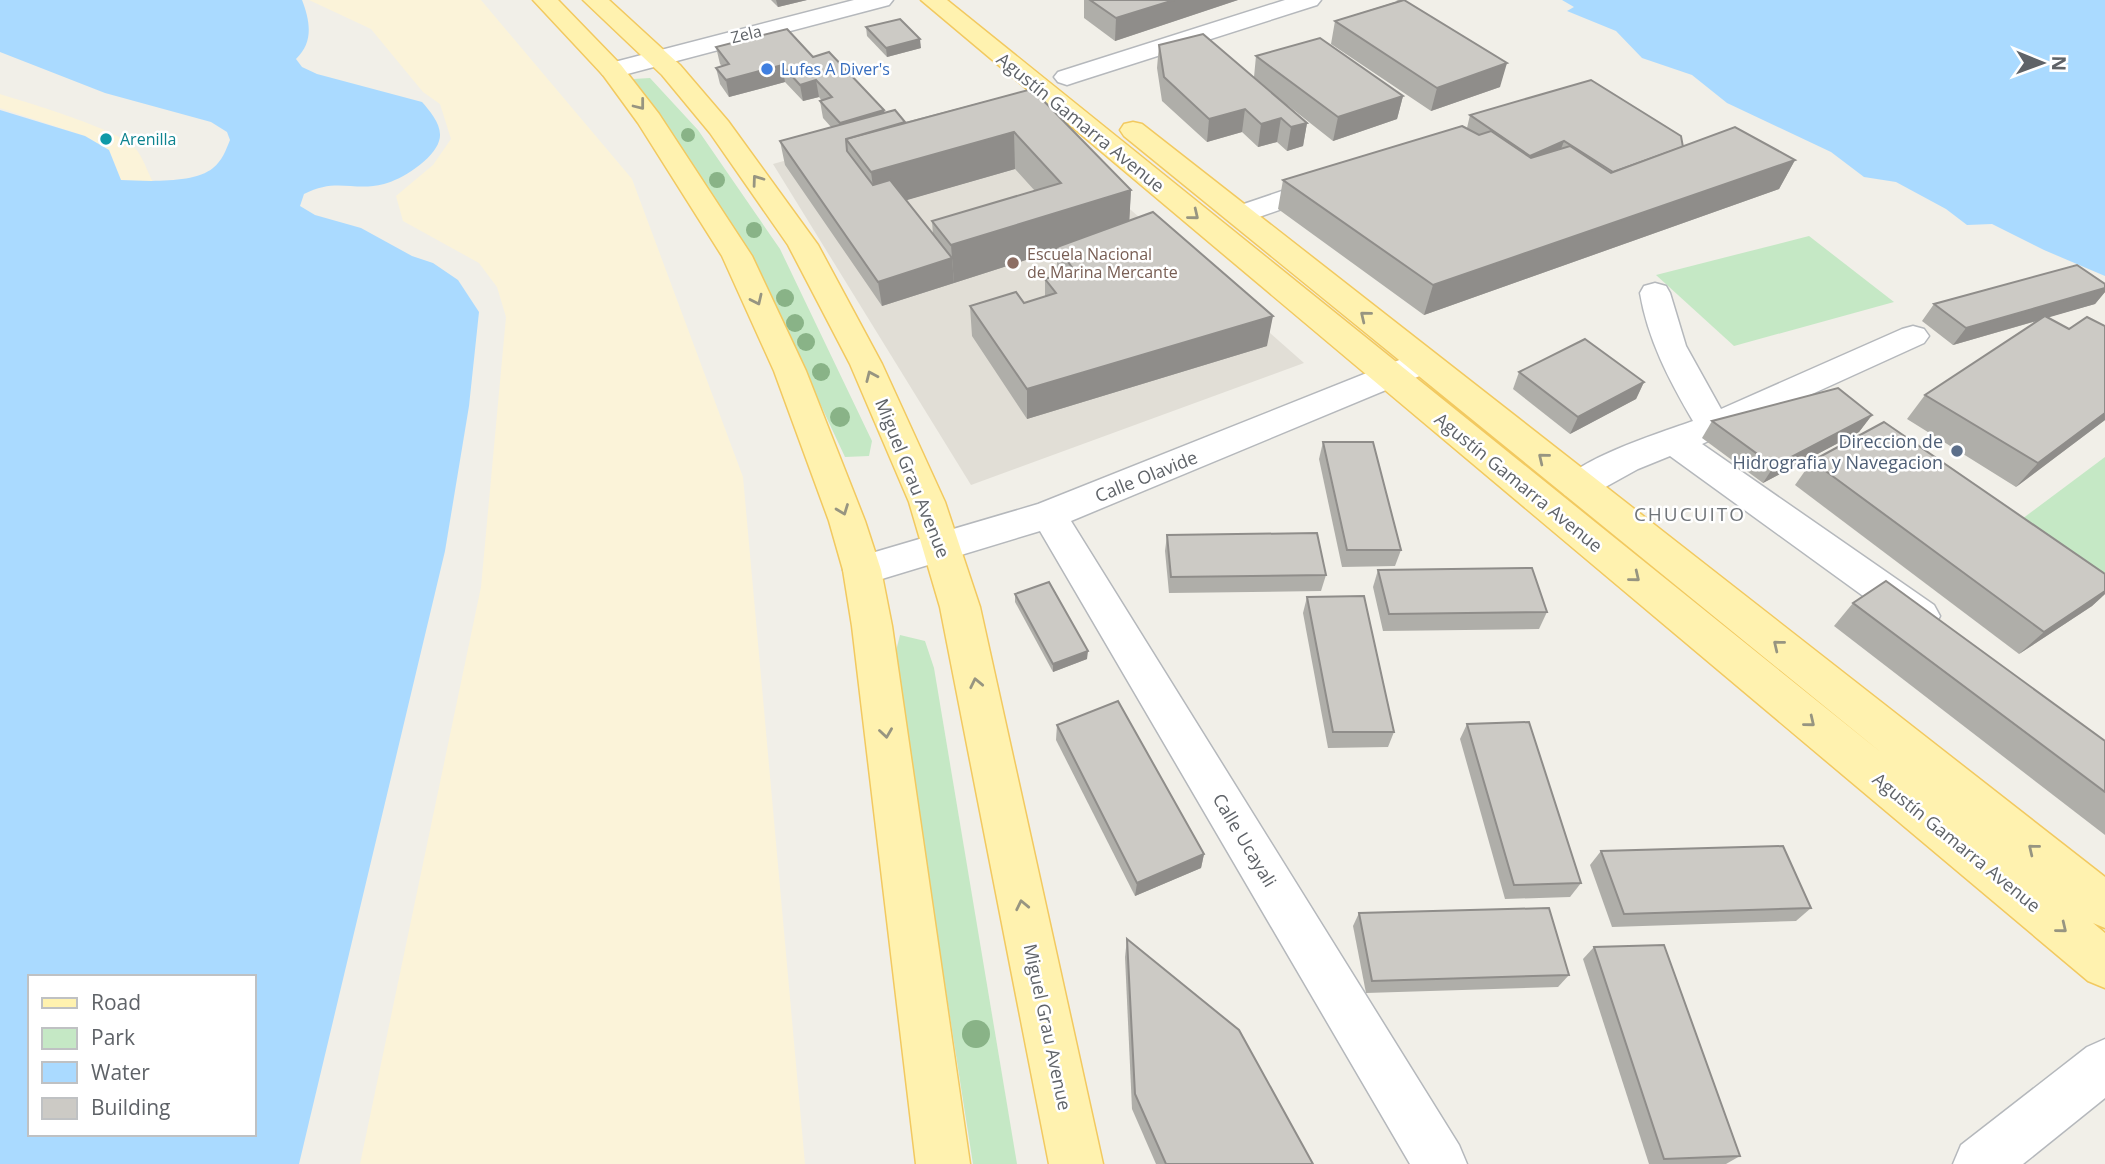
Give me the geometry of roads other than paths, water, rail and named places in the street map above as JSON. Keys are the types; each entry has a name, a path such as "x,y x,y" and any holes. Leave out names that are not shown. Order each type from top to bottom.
{"main road":[{"path":"545,0 612,70 650,120 737,256 790,371 847,522 862,570 872,626 943,1164"},
{"name":"Miguel Grau Avenue","path":"595,0 657,57 719,127 803,244 866,364 927,502 943,547 963,620 1076,1164"},
{"name":"Agustín Gamarra Avenue","path":"933,0 2105,964"},
{"name":"Agustín Gamarra Avenue","path":"970,0 1052,99 1239,215 2105,906"}],"street":[{"name":"Zela","path":"612,70 881,0"},
{"path":"1052,99 1309,0"},
{"path":"1239,215 1351,175"},
{"path":"1655,293 1659,321 1690,390 1714,426"},
{"path":"1578,486 1626,460 1714,426 1913,336"},
{"name":"Calle Olavide","path":"862,570 1049,515 1422,362"},
{"path":"1673,441 1946,634"},
{"name":"Calle Ucayali","path":"1049,515 1440,1164"},
{"path":"1980,1164 2105,1065"}],"water":[{"path":"0,0 302,0 309,31 306,46 296,59 302,67 317,74 422,102 435,120 440,136 431,155 399,178 373,186 326,186 304,194 300,206 315,215 361,228 412,256 433,263 458,280 479,312 469,406 445,551 299,1164 0,1164 0,110 85,136 109,150 121,180 182,179 205,173 219,162 230,140 227,132 211,122 105,93 0,52"},
{"path":"1562,0 2105,0 2105,276 1992,224 1967,225 1946,209 1896,182 1864,177 1831,152 1727,103 1692,75 1642,58 1616,31 1567,11 1574,7"}],"place":[{"name":"Lufes A Diver's","path":"767,69"},
{"name":"Arenilla","path":"106,139"},
{"name":"Escuela Nacional de Marina Mercante","path":"1013,263"},
{"name":"Direccion de Hidrografia y Navegacion","path":"1957,451"}],"district":[{"name":"CHUCUITO","path":"1690,514"}]}
